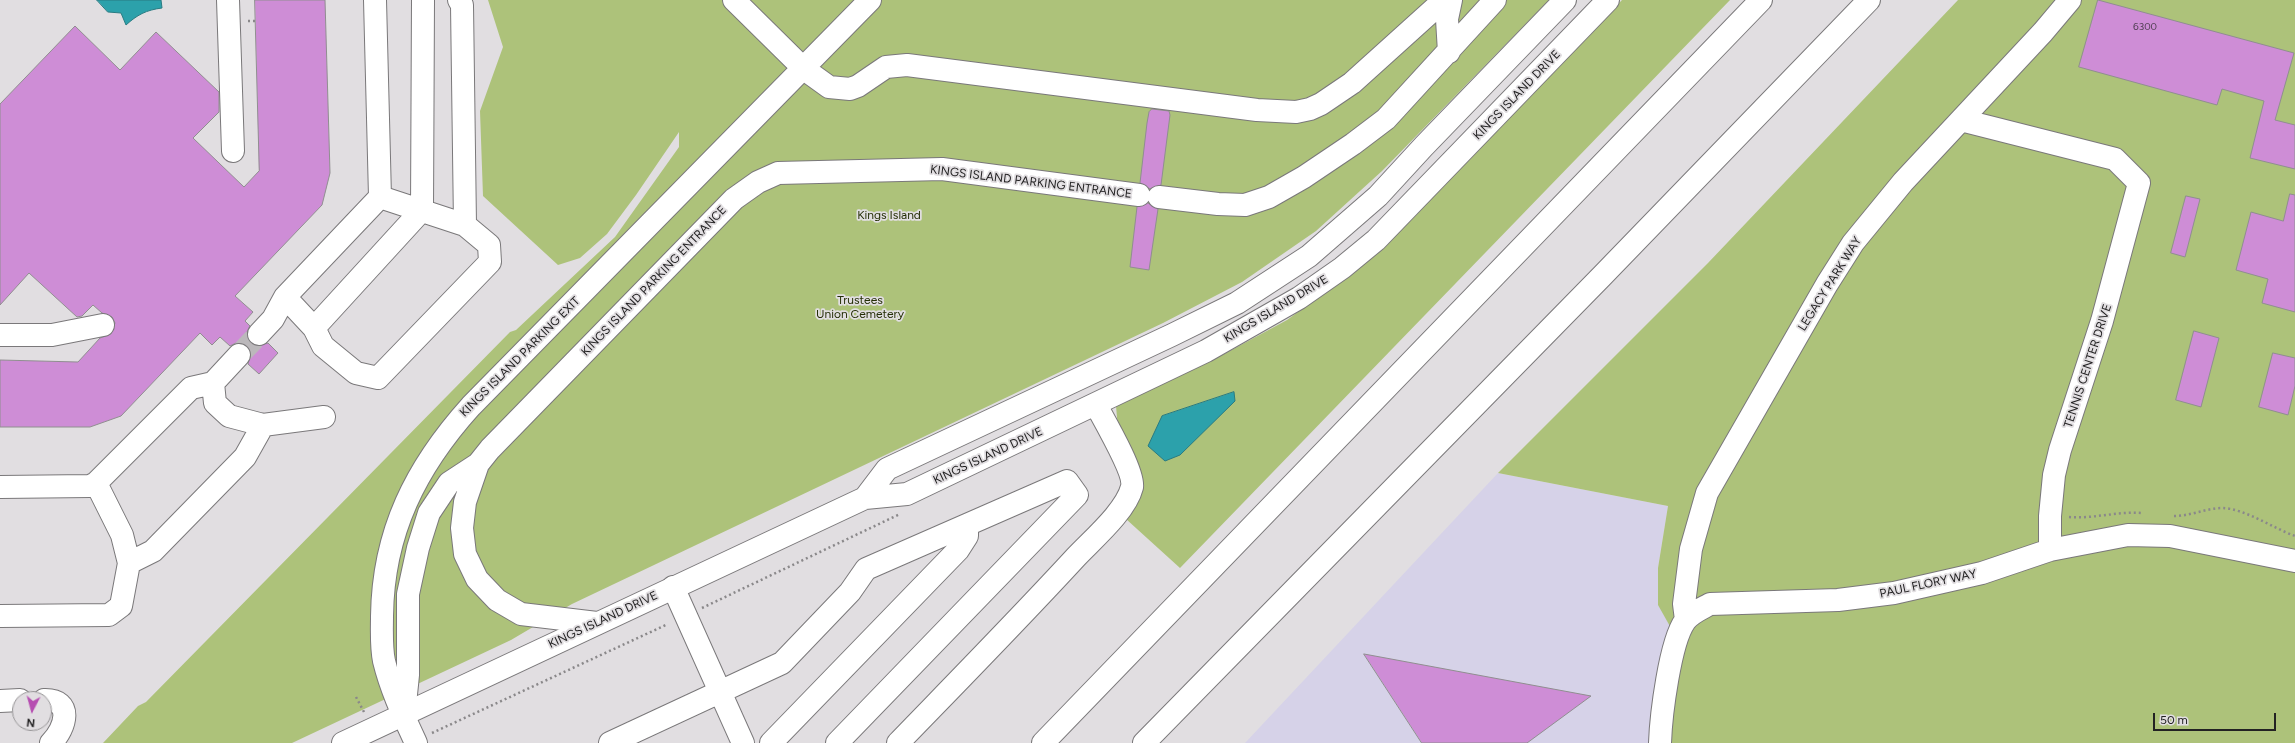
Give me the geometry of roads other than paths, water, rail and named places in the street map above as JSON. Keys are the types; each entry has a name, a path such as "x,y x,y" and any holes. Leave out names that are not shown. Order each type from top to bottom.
{"main road":[{"path":"228,0 233,151"},
{"path":"259,334 273,319 285,297 380,197 375,0"},
{"path":"314,328 422,210 423,0"},
{"path":"459,0 462,5 465,225"},
{"path":"734,0 804,69 829,87 839,89 858,86 886,67 907,65 1257,110 1296,112 1310,109 1321,104 1352,83 1444,0"},
{"name":"KINGS ISLAND PARKING EXIT","path":"416,743 392,689 383,659 382,593 396,524 429,457 471,406 804,69 870,0"},
{"path":"1449,52 1447,18 1451,0"},
{"name":"KINGS ISLAND PARKING ENTRANCE","path":"404,714 408,675 408,594 418,548 430,513 449,483 478,464 490,449 734,199 758,182 778,173 942,169 1149,196 1218,204 1245,205 1269,197 1304,177 1353,144 1386,119 1449,52 1495,0"},
{"name":"KINGS ISLAND DRIVE","path":"865,498 887,469 1224,309 1309,256 1378,196 1424,146 1566,0"},
{"name":"KINGS ISLAND DRIVE","path":"342,743 865,498 907,494 1096,405 1206,351 1256,324 1299,298 1342,268 1376,240 1402,215 1608,0"},
{"path":"1043,743 1760,0"},
{"path":"1144,743 1602,276 1869,0"},
{"name":"LEGACY PARK WAY","path":"1686,620 1684,604 1691,549 1707,493 1853,243 1911,172 2043,32 2070,0"},
{"name":"TENNIS CENTER DRIVE","path":"1960,120 2115,158 2138,183 2102,321 2060,450 2054,475 2050,516 2050,550"},
{"path":"285,297 314,328 323,346 356,373 378,378 490,262 489,244 465,225 380,197"},
{"path":"0,335 52,336 103,325"},
{"path":"0,487 90,486 96,483 191,388 213,383 239,355"},
{"path":"213,383 215,403 229,416 263,425 324,417"},
{"path":"898,743 1060,574 1118,512 1128,498 1133,485 1128,467 1096,405"},
{"path":"129,563 153,551 246,457 263,425"},
{"path":"478,464 465,502 462,528 465,554 477,579 497,600 521,614 597,623"},
{"path":"610,743 782,663 850,592 866,569 1067,481 1077,495 837,743"},
{"path":"0,616 109,615 122,606 129,563 122,535 96,483"},
{"path":"771,743 958,550 967,536 967,525"},
{"name":"PAUL FLORY WAY","path":"1660,743 1661,724 1676,637 1686,620 1696,611 1710,604 1838,600 1894,593 1982,573 2050,550 2128,535 2152,535 2212,543 2295,561"},
{"path":"673,587 743,743"},
{"path":"0,701 12,700"},
{"path":"51,743 60,734 64,726 65,714 61,706 52,700"}],"water":[{"path":"97,0 161,0 162,8 151,10 142,14 134,18 126,25 121,13 108,12"},
{"path":"1234,392 1235,401 1180,455 1165,461 1148,446 1162,416"}],"tunnel":[{"path":"239,355 259,334"}],"park label":[{"name":"Kings Island","path":"889,215"},
{"name":"Trustees Union Cemetery","path":"860,307"}]}
